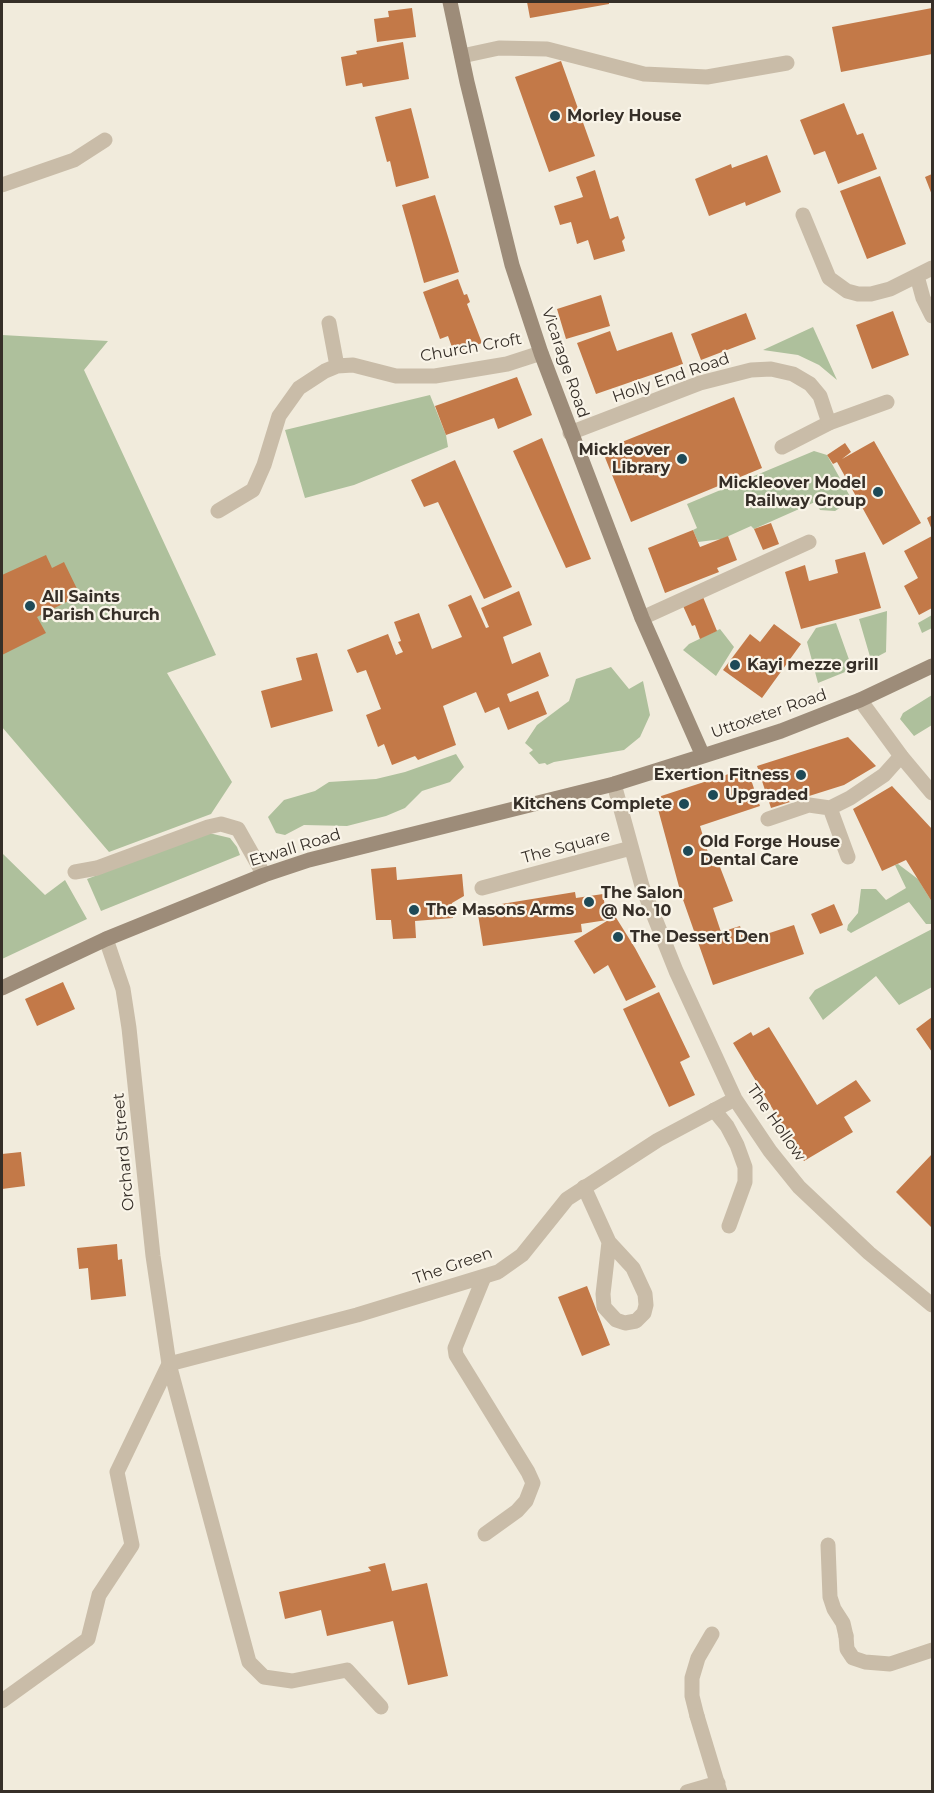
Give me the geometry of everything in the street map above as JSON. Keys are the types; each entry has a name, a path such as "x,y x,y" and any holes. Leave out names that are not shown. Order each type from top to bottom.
{"street":[{"name":"Vicarage Road","path":"450,2 512,265 541,354 642,618 702,756"},
{"path":"462,56 500,48 547,49 644,74 707,77 787,63"},
{"path":"2,184 74,160 105,140"},
{"path":"803,215 829,278 847,291 871,294 890,289 933,268"},
{"path":"917,276 923,298 933,315"},
{"path":"218,511 254,490 279,416 299,388 337,366 329,323"},
{"name":"Church Croft","path":"337,366 353,365 396,376 435,376 507,364 541,354"},
{"name":"Holly End Road","path":"570,433 700,383 751,370 771,369 793,374 810,384 820,396 829,423"},
{"path":"782,447 829,423 887,402"},
{"path":"642,618 809,542"},
{"name":"Uttoxeter Road","path":"614,784 782,731 860,700 933,666"},
{"path":"860,700 901,756 933,793"},
{"path":"768,819 809,805 830,808 884,776 901,756"},
{"name":"The Square","path":"482,888 631,848 614,784"},
{"name":"Etwall Road","path":"2,988 106,939 264,875 309,860 614,784"},
{"path":"830,808 848,857"},
{"path":"75,872 97,868 208,827 222,824 238,829 264,875"},
{"name":"The Hollow","path":"631,848 642,886 676,971 735,1099 770,1150 800,1187 869,1253 933,1305"},
{"name":"Orchard Street","path":"106,939 123,989 129,1028 153,1256 169,1364 249,1662 264,1677 292,1681 347,1670 381,1707"},
{"name":"The Green","path":"169,1364 357,1316 498,1272 522,1255 567,1199 658,1140 735,1099"},
{"path":"714,1110 732,1135 745,1167 745,1182 729,1226"},
{"path":"584,1187 609,1242 633,1268 645,1294 644,1313 636,1321 625,1323 616,1320 604,1307 603,1294 609,1242"},
{"path":"484,1277 455,1348 456,1355 533,1483 526,1502 484,1534"},
{"path":"2,1701 88,1639 99,1595 132,1545 117,1472 169,1364"},
{"path":"828,1545 830,1597 843,1623 847,1649 853,1658 865,1662 890,1664 933,1650"},
{"path":"687,1791 719,1787 692,1696 692,1678 698,1658 712,1634"}],"green space":[{"path":"813,327 837,380 819,365 798,355 763,350"},
{"name":"All Saints Parish Church","path":"2,335 108,341 84,370 216,655 167,673 232,782 211,814 109,852 2,727"},
{"path":"430,395 446,435 448,447 354,485 305,498 285,430"},
{"path":"814,451 827,455 852,500 835,511 820,510 815,502 754,529 751,526 722,539 698,542 693,530 697,528 687,504"},
{"path":"887,611 886,652 871,660 859,619"},
{"path":"932,615 932,628 922,633 918,623"},
{"path":"836,623 852,668 818,683 807,642 816,628"},
{"path":"720,629 734,647 716,676 683,650 689,644"},
{"path":"611,667 629,689 643,681 650,715 640,737 624,750 547,765 539,764 529,753 533,750 525,743 537,725 569,701 576,679"},
{"path":"932,695 932,725 914,736 900,719 903,713"},
{"path":"456,754 464,767 450,782 422,791 405,808 386,816 347,826 304,825 285,835 276,833 268,817 284,800 315,791 329,782 376,779 405,772"},
{"path":"209,833 230,838 240,855 101,911 87,879"},
{"path":"2,853 45,895 65,880 87,919 2,959"},
{"path":"898,864 918,879 932,902 932,924 926,924 909,902 851,933 847,930 848,925 858,913 861,889 876,889 886,900 906,888 895,865"},
{"path":"932,929 932,987 899,1005 876,976 823,1020 809,998 815,990"}],"building":[{"path":"527,2 609,2 609,4 530,18"},
{"path":"412,8 416,37 377,42 374,19 389,17 388,11"},
{"path":"932,8 932,54 841,72 832,27"},
{"path":"403,42 409,79 363,87 362,83 346,86 341,57 357,54 356,51"},
{"name":"Morley House","path":"561,61 595,156 549,172 515,77"},
{"path":"844,103 857,135 863,133 877,169 838,184 825,151 814,155 800,120"},
{"path":"411,108 429,178 396,187 375,117"},
{"path":"767,155 781,192 746,206 745,202 709,216 695,179 731,164 732,168"},
{"path":"595,170 610,219 618,216 625,238 622,241 625,251 594,260 588,240 577,244 571,222 560,225 554,206 583,197 576,177"},
{"path":"932,174 932,195 925,177"},
{"path":"880,176 906,244 867,259 840,191"},
{"path":"435,195 459,272 424,283 402,205"},
{"path":"458,279 464,295 467,294 470,302 467,304 482,343 454,353 448,336 440,339 423,292"},
{"path":"601,295 610,326 566,339 557,309"},
{"path":"893,311 909,355 872,369 856,325"},
{"path":"746,313 756,339 701,360 691,334"},
{"path":"610,331 617,351 672,332 683,364 596,394 577,343"},
{"path":"517,377 532,415 498,429 494,418 446,435 435,406"},
{"name":"Mickleover Library","path":"734,397 762,468 631,522 602,450"},
{"path":"542,438 591,559 566,568 513,451"},
{"name":"Mickleover Model Railway Group","path":"874,441 921,523 883,545 837,462 833,464 827,455 845,443 851,452 842,459"},
{"path":"455,460 512,587 484,599 438,502 424,507 411,480"},
{"path":"932,515 932,530 927,518"},
{"path":"771,523 779,544 763,550 754,529"},
{"path":"693,530 700,547 728,536 737,560 717,568 719,572 665,593 648,548"},
{"path":"932,536 932,608 919,615 904,586 918,578 904,551"},
{"path":"865,552 881,608 801,629 785,572 805,565 809,581 838,573 835,560"},
{"name":"All Saints Parish Church","path":"46,555 52,568 64,562 80,595 37,617 46,633 2,655 2,575"},
{"path":"519,591 532,625 503,637 512,664 540,652 549,676 507,694 510,702 538,691 547,714 508,730 499,707 485,713 476,692 443,706 456,745 418,760 415,756 392,765 384,744 378,747 366,715 381,709 366,670 357,673 347,650 388,634 396,655 403,652 398,642 401,641 394,622 419,613 432,649 462,637 448,605 471,595 486,628 489,627 481,608"},
{"path":"703,597 717,631 700,639 695,625 692,626 683,606"},
{"path":"774,624 801,644 762,698 723,670 750,634 760,642"},
{"path":"317,653 333,711 271,728 261,691 302,680 296,658"},
{"name":"Exertion Fitness","path":"848,737 876,766 844,785 771,808 757,766"},
{"path":"747,768 760,806 700,826 712,866 720,867 733,901 713,908 721,932 740,926 745,941 794,925 804,954 713,985 681,894 655,798"},
{"path":"892,786 932,829 932,902 906,860 882,871 853,809"},
{"name":"The Masons Arms","path":"396,867 397,880 462,874 464,896 452,903 453,918 415,921 416,938 393,939 391,920 376,920 371,869"},
{"path":"575,892 576,898 603,894 607,920 581,924 582,932 483,946 477,908"},
{"path":"834,904 843,925 820,934 811,914"},
{"path":"615,916 656,987 626,1001 608,965 594,974 574,941"},
{"path":"63,982 75,1009 37,1026 25,999"},
{"path":"659,992 690,1057 680,1062 695,1095 669,1107 623,1009"},
{"path":"932,1017 932,1052 916,1029"},
{"path":"769,1027 817,1105 856,1080 871,1101 844,1117 853,1132 804,1161 733,1043 751,1032 753,1036"},
{"path":"21,1152 25,1186 2,1189 2,1154"},
{"path":"932,1154 932,1228 896,1192"},
{"path":"117,1244 118,1260 122,1259 126,1296 91,1300 88,1268 79,1269 77,1248"},
{"path":"587,1286 610,1345 582,1356 558,1297"},
{"path":"385,1563 392,1591 427,1583 448,1676 408,1685 393,1621 327,1636 321,1610 285,1619 279,1592 371,1571 368,1567"}],"place":[{"name":"Morley House","path":"555,116"},
{"name":"Mickleover Library","path":"682,459"},
{"name":"Mickleover Model Railway Group","path":"878,492"},
{"name":"All Saints Parish Church","path":"30,606"},
{"name":"Kayi mezze grill","path":"735,665"},
{"name":"Exertion Fitness","path":"801,775"},
{"name":"Upgraded","path":"713,795"},
{"name":"Kitchens Complete","path":"684,804"},
{"name":"Old Forge House Dental Care","path":"688,851"},
{"name":"The Salon @ No. 10","path":"589,902"},
{"name":"The Masons Arms","path":"414,910"},
{"name":"The Dessert Den","path":"618,937"}]}
